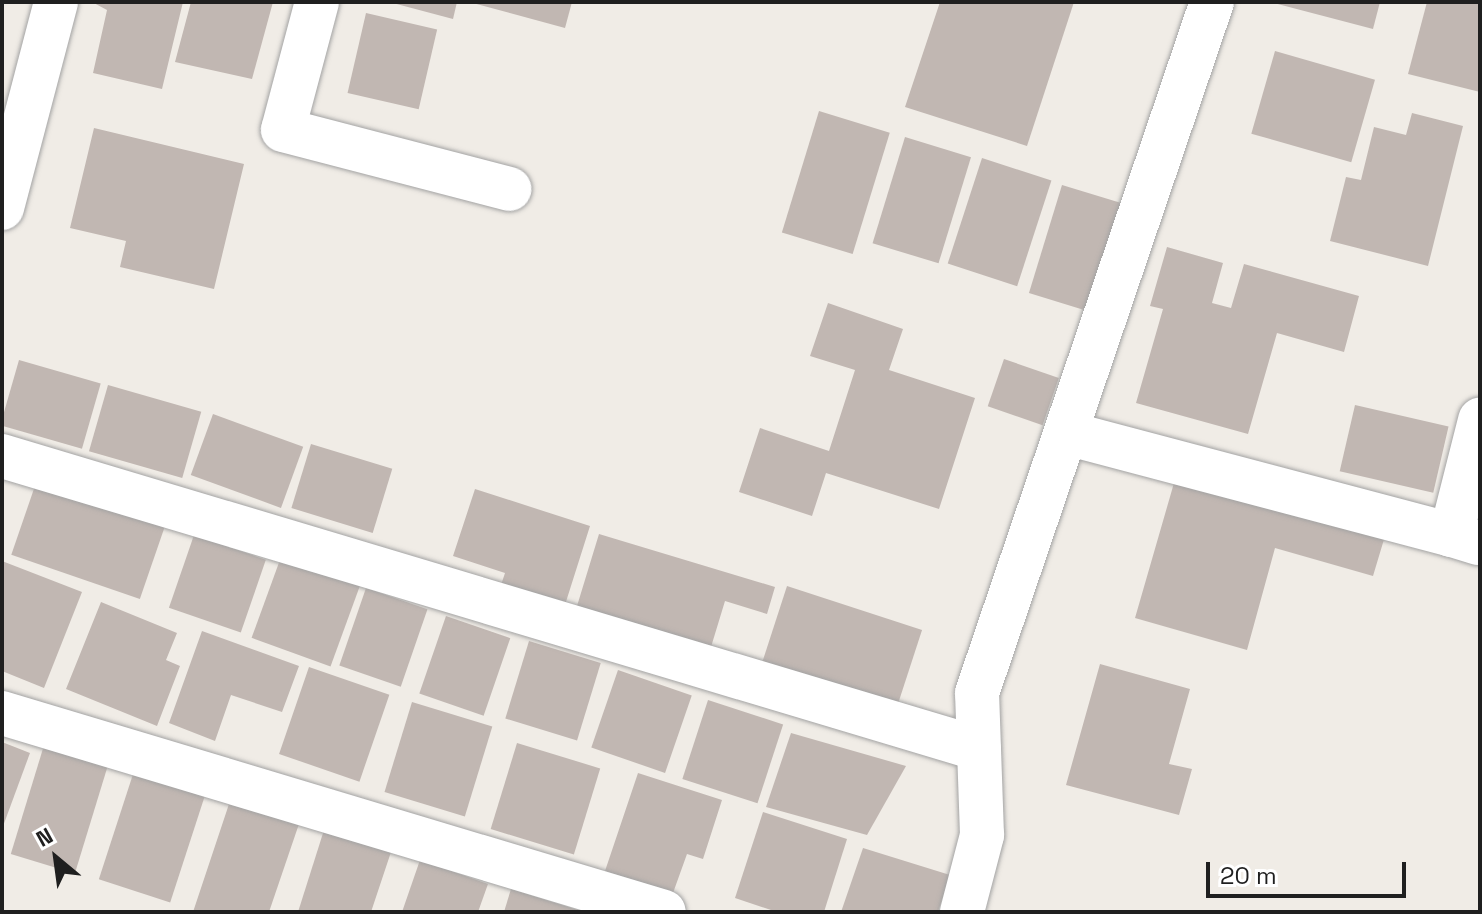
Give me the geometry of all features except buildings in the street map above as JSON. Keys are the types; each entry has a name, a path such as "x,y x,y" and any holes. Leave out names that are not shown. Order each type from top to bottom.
{"street":[{"path":"2,208 56,2"},
{"path":"317,2 283,130 509,189"},
{"path":"962,912 982,835 977,693 1070,434 1212,2"},
{"path":"1070,434 1466,540 1480,420"},
{"path":"2,456 979,749"},
{"path":"2,713 664,912"}]}
